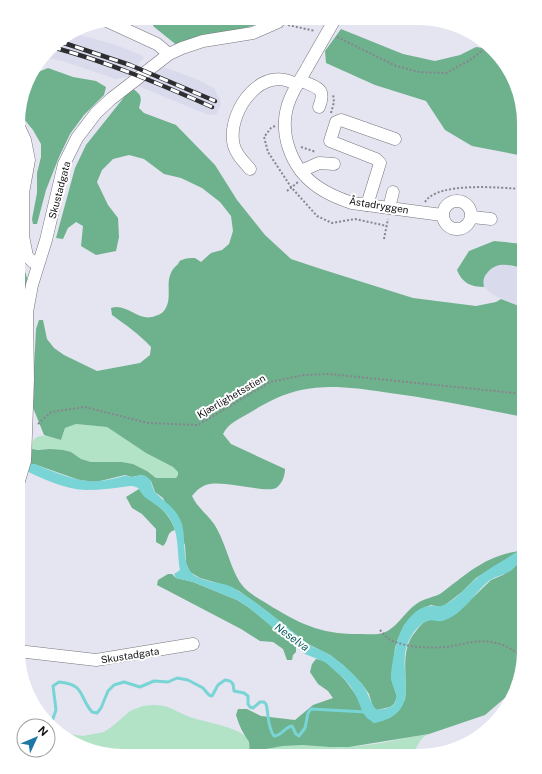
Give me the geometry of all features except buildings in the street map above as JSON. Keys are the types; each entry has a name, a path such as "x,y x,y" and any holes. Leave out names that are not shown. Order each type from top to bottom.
{"street":[{"path":"116,25 157,44 169,54"},
{"name":"Skustadgata","path":"25,455 27,434 27,312 32,285 46,240 64,164 77,138 96,113 111,99 169,54 203,41 253,33 269,25"},
{"name":"Åstadryggen","path":"332,25 298,82 290,100 284,122 286,143 301,171 318,188 352,203 442,214"},
{"path":"250,170 236,151 233,142 235,119 247,96 260,85 271,80 282,78 320,90 322,99 319,107"},
{"path":"367,205 380,164 376,159 330,141 336,122 340,120 395,139"},
{"path":"25,140 29,160 25,182"},
{"path":"301,171 319,163 334,164"},
{"path":"389,208 393,192"},
{"path":"456,201 464,202 471,211 472,217 466,228 457,230 450,228 447,225 442,214 449,203 456,201"},
{"path":"472,217 491,219"},
{"path":"25,246 27,256 38,264"},
{"name":"Skustadgata","path":"25,652 96,660 193,644"}],"path":[{"path":"295,25 321,33"},
{"path":"335,36 396,66 419,72 446,73 470,60 484,50"},
{"path":"286,143 318,153"},
{"path":"419,212 427,198 439,191 469,188 517,188"},
{"path":"384,239 389,208"},
{"name":"Kjærlighetsstien","path":"27,434 50,412 85,407 148,423 198,425 270,382 304,375 329,374 517,393"},
{"path":"380,630 389,639 410,646 452,646 467,642 488,642 496,643 517,653"}],"shaded area":[{"path":"80,35 116,45 141,55 144,58 138,64 154,71 161,66 194,78 214,88 221,102 220,107 216,115 206,114 138,86 142,81 132,76 116,79 50,58 59,49"},
{"path":"504,264 517,267 517,305 493,295 484,287 483,280 486,274 494,266"}],"green space":[{"path":"153,25 255,25 179,47"},
{"path":"341,29 403,54 435,61 460,55 476,47 481,48 493,59 500,69 512,92 517,117 517,155 472,146 445,130 426,101 375,85 326,63 325,51"},
{"path":"48,68 73,77 96,81 106,87 104,95 84,115 70,134 46,190 37,224 33,224 32,219 37,193 37,173 41,157 41,144 25,121 28,98 40,71"},
{"path":"133,89 138,93 141,102 139,108 144,113 176,125 215,165 237,200 265,235 291,259 413,298 476,306 496,302 501,299 517,305 517,416 436,400 363,389 321,387 301,390 281,396 263,405 231,424 223,434 231,444 285,469 283,480 276,488 264,489 226,484 210,484 200,488 192,496 214,524 222,539 238,579 247,590 289,617 311,627 335,633 376,634 388,631 411,608 424,600 440,594 476,567 496,557 517,551 476,578 462,592 445,605 440,607 431,605 423,608 399,636 395,648 391,678 397,697 394,704 390,707 377,710 373,707 369,694 362,684 343,665 330,655 308,644 239,591 228,586 200,578 190,572 186,563 185,545 163,498 155,492 151,481 141,475 132,477 125,475 96,482 79,480 34,464 29,464 32,449 50,449 71,452 81,459 91,462 122,462 133,464 147,471 156,478 176,478 178,475 178,472 173,467 146,453 107,427 76,424 65,428 61,440 44,435 32,405 36,329 39,320 43,320 47,339 54,348 64,355 97,371 140,363 150,355 151,347 112,315 111,308 122,308 144,317 160,314 167,306 170,276 180,261 187,258 195,258 201,262 211,253 222,250 229,244 233,231 231,216 220,202 202,188 181,178 164,174 144,159 129,155 113,159 102,170 97,182 108,205 118,218 119,237 116,251 96,255 81,246 83,226 76,222 68,228 63,239 56,238 75,168 86,145 129,91"},
{"path":"494,241 517,243 517,267 510,265 496,266 486,274 484,279 484,287 471,285 464,281 457,270 469,251"},
{"path":"25,271 27,278 25,299"},
{"path":"76,424 107,427 146,453 173,467 178,472 178,475 176,478 156,478 147,471 133,464 122,462 91,462 81,459 71,452 32,449 34,439 46,436 61,440 65,428"},
{"path":"139,489 145,496 164,511 174,527 175,530 170,533 163,546 156,542 156,529 142,514 132,508 126,497"},
{"path":"517,565 517,657 515,670 512,682 504,699 485,715 429,734 349,747 302,745 266,749 249,749 249,742 241,729 236,715 238,709 247,709 261,716 295,720 313,705 333,698 328,691 318,684 310,672 312,664 316,659 324,661 341,675 374,723 405,700 406,655 411,638 420,626 424,622 457,613 491,580 512,569"},
{"path":"168,574 172,574 176,578 193,582 237,600 248,607 296,647 296,652 293,655 292,660 287,660 283,649 273,642 260,641 241,629 157,585 158,580"},
{"path":"161,705 190,717 237,731 247,738 249,742 249,749 123,749 98,746 71,734 83,736 104,732 130,711 143,706"},
{"path":"429,734 421,740 416,749 264,749 290,745 338,747 377,744"}],"water":[{"name":"Neselva","path":"25,461 65,476 81,480 100,481 125,476 133,477 142,475 147,477 150,480 155,492 174,510 180,518 183,530 186,561 190,571 199,578 227,585 242,593 310,645 328,654 339,662 362,684 377,710 390,707 396,700 396,694 391,678 393,658 401,630 412,615 423,607 441,606 449,602 482,574 517,552 517,565 509,572 490,580 461,610 454,615 442,621 427,621 416,629 406,647 405,698 400,709 391,717 374,723 363,713 351,687 325,662 305,654 248,607 237,600 193,582 176,578 174,574 180,570 177,538 172,523 162,509 146,498 137,487 130,486 92,490 77,489 51,482 25,470"}],"waterway":[{"path":"53,718 56,710 53,686 59,682 67,683 77,688 92,712 97,713 101,708 108,691 114,685 124,682 140,687 154,681 168,682 177,678 188,680 203,688 209,695 212,696 218,685 225,680 230,681 233,684 234,691 244,693 248,696 248,704 250,707 253,708 260,702 264,702 266,704 269,725 274,736 279,735 287,728 292,726 296,734 299,736 305,728 308,713 311,709 366,712"}],"railway":[{"path":"66,44 130,65 215,101"},
{"path":"59,49 93,59 134,74 212,107"}]}
